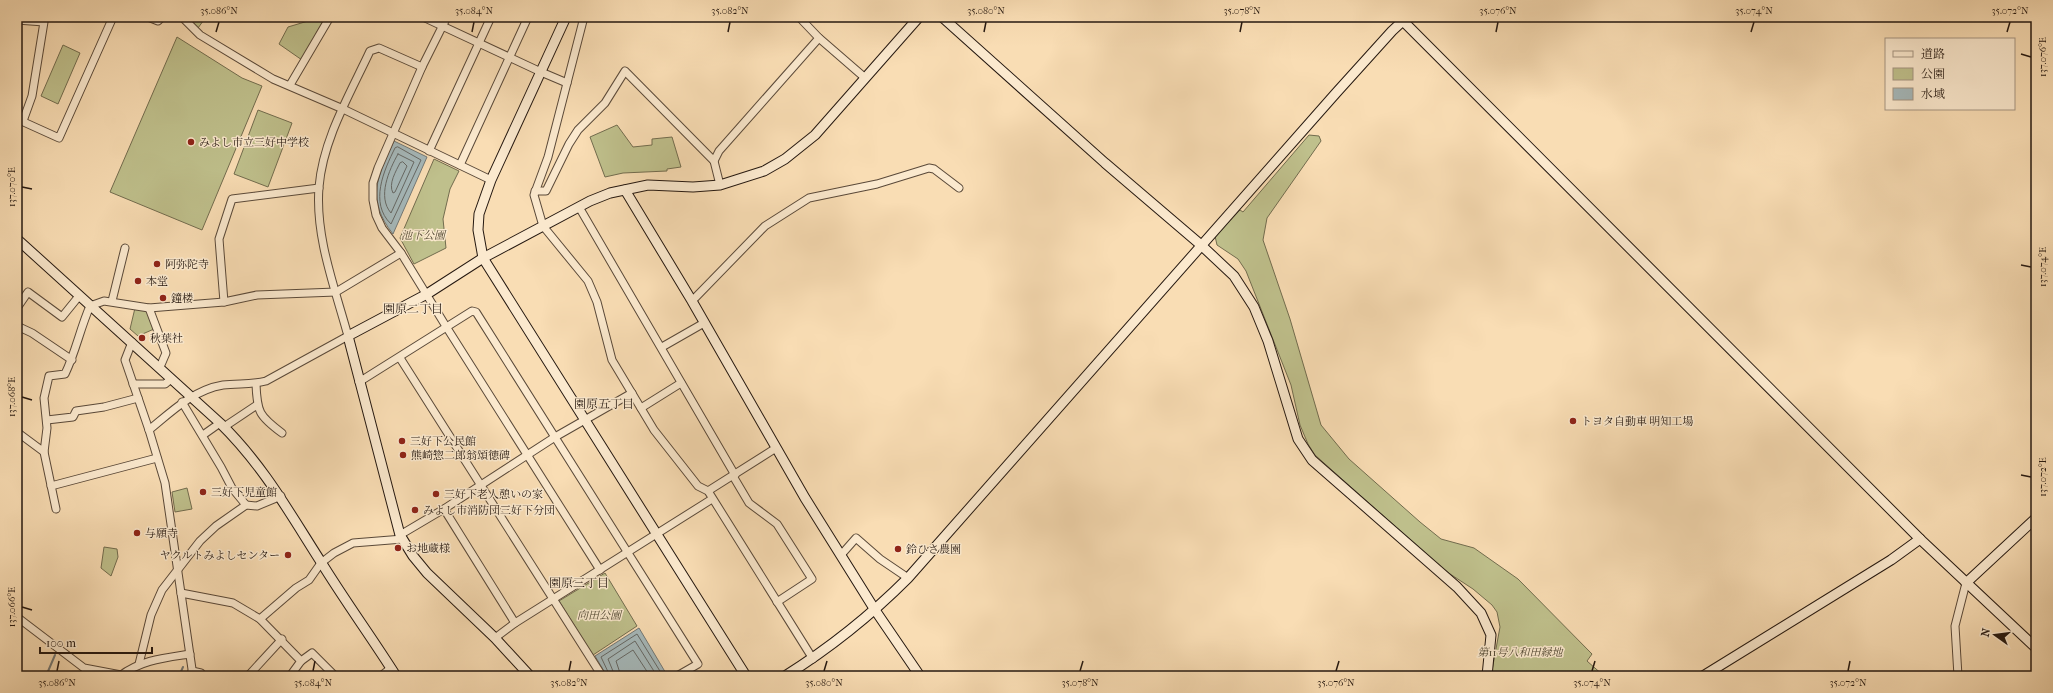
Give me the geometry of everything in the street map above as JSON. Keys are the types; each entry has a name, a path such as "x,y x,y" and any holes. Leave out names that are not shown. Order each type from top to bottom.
{"street":[{"path":"17,20 45,20 32,96 20,120 59,138 113,17"},
{"path":"148,17 158,21 162,17"},
{"path":"182,17 188,24 207,39 274,79 290,84 491,180"},
{"path":"290,84 330,17"},
{"path":"423,17 540,72 567,82"},
{"path":"447,17 422,67 378,168 373,183 373,200 376,215 382,228 402,253 447,328 600,570"},
{"path":"429,151 492,17"},
{"path":"460,165 528,17"},
{"path":"566,17 491,180 479,214 478,230 483,258 746,676"},
{"path":"584,17 548,157 534,195 543,226 588,281 597,302 612,360 654,430 698,486 708,491 813,659"},
{"path":"799,17 819,38 864,77"},
{"path":"149,430 182,402 216,386 256,384 273,378 427,294 483,258 610,192 648,185 692,187 720,185 764,171 785,159 814,135 864,77 919,17"},
{"path":"942,17 1105,163 1201,245 1234,276 1254,308 1268,341 1298,439 1312,460 1457,587 1481,613 1491,634 1487,676"},
{"path":"785,676 813,659 836,642 875,610 908,578 1403,18 1920,539 2036,648"},
{"path":"714,161 719,151 819,38"},
{"path":"422,67 379,48 370,51 332,134 323,162 319,188 320,221 359,382 402,537 413,556 427,573 495,638 530,676"},
{"path":"535,191 546,191 569,144 578,130 605,103 625,71 714,161 720,185"},
{"path":"692,301 765,226 809,198 877,184 929,168 934,169 959,188"},
{"path":"224,302 219,239 232,199 319,188"},
{"path":"625,190 692,301 776,448 875,610 920,676"},
{"path":"579,207 662,347 749,503 777,524 812,579 777,602"},
{"path":"17,239 90,306 160,367 171,379 222,425 251,455 281,496 321,563 394,672 381,676"},
{"path":"112,302 125,248"},
{"path":"56,509 44,452 47,420 45,420 44,398 46,382 49,376 65,374 72,360 80,338 80,331 90,306 104,301 149,308 224,302 257,295 336,292 402,253"},
{"path":"17,308 28,292 62,317 79,296"},
{"path":"149,308 166,353 160,367"},
{"path":"359,382 400,358 472,311 476,312 698,664 677,676"},
{"path":"662,347 704,323"},
{"path":"17,326 32,333 72,360"},
{"path":"132,342 125,360 165,483 192,673 201,673 202,676"},
{"path":"400,358 602,676"},
{"path":"133,384 165,384 171,379"},
{"path":"641,408 681,383"},
{"path":"256,384 257,405 268,422 282,433"},
{"path":"260,618 296,588 309,580 321,563 334,553 353,543 402,537 555,438 632,393"},
{"path":"47,420 73,417 76,411 104,407 138,398"},
{"path":"182,402 203,435 232,488 246,505"},
{"path":"203,435 257,405"},
{"path":"17,432 44,452"},
{"path":"708,491 734,476 776,448"},
{"path":"51,486 144,463 157,458"},
{"path":"139,664 144,638 155,602 167,582 178,572 194,548 210,532 246,505 257,506 281,496"},
{"path":"495,638 515,623 554,600 712,499"},
{"path":"444,510 515,623"},
{"path":"1958,676 1955,626 1966,583 2036,518"},
{"path":"841,555 856,538 880,559 908,578"},
{"path":"1703,676 1891,560 1920,539"},
{"path":"181,593 233,603 260,618 282,639 301,661"},
{"path":"17,617 84,668 120,676 139,664 190,654"},
{"path":"248,676 282,639"},
{"path":"290,676 301,661 312,652 335,676"}],"green space":[{"path":"187,17 206,17 198,28"},
{"path":"310,17 325,17 302,60 279,44 288,27 308,21"},
{"path":"177,37 242,78 262,86 202,230 110,192"},
{"path":"63,45 80,53 58,104 41,96"},
{"path":"258,110 292,123 268,187 234,174"},
{"path":"617,125 633,147 652,145 652,139 672,137 681,167 667,169 667,171 623,173 605,177 590,137"},
{"name":"第11号八和田緑地","path":"1309,135 1319,136 1321,141 1267,218 1263,240 1290,319 1321,425 1349,459 1441,539 1474,548 1518,579 1592,654 1587,661 1604,676 1491,676 1500,627 1497,612 1492,605 1473,589 1444,570 1315,455 1308,444 1300,425 1291,385 1246,271 1238,259 1217,245 1215,236 1240,210 1243,212"},
{"name":"池下公園","path":"434,159 459,171 450,189 443,219 446,248 414,264 400,238"},
{"path":"135,308 149,312 154,329 138,336 130,329"},
{"path":"187,488 192,509 175,512 172,492"},
{"path":"104,547 117,549 118,557 111,576 101,568"},
{"name":"向田公園","path":"605,573 637,626 593,655 559,601"}],"water":[{"path":"394,141 427,157 393,234 379,210 377,188 379,177"},
{"path":"639,628 667,675 607,676 595,656"}],"waterway":[{"path":"46,676 55,655"},
{"path":"179,676 183,667"}],"place":[{"name":"みよし市立三好中学校","path":"191,142"},
{"name":"阿弥陀寺","path":"157,264"},
{"name":"本堂","path":"138,281"},
{"name":"鐘楼","path":"163,298"},
{"name":"秋葉社","path":"142,338"},
{"name":"トヨタ自動車 明知工場","path":"1573,421"},
{"name":"三好下公民館","path":"402,441"},
{"name":"熊崎惣二郎翁頌徳碑","path":"403,455"},
{"name":"三好下児童館","path":"203,492"},
{"name":"三好下老人憩いの家","path":"436,494"},
{"name":"みよし市消防団三好下分団","path":"415,510"},
{"name":"与願寺","path":"137,533"},
{"name":"お地蔵様","path":"398,548"},
{"name":"鈴ひさ農園","path":"898,549"},
{"name":"ヤクルトみよしセンター","path":"288,555"}],"district":[{"name":"園原二丁目","path":"413,309"},
{"name":"園原五丁目","path":"604,404"},
{"name":"園原三丁目","path":"579,583"}]}
